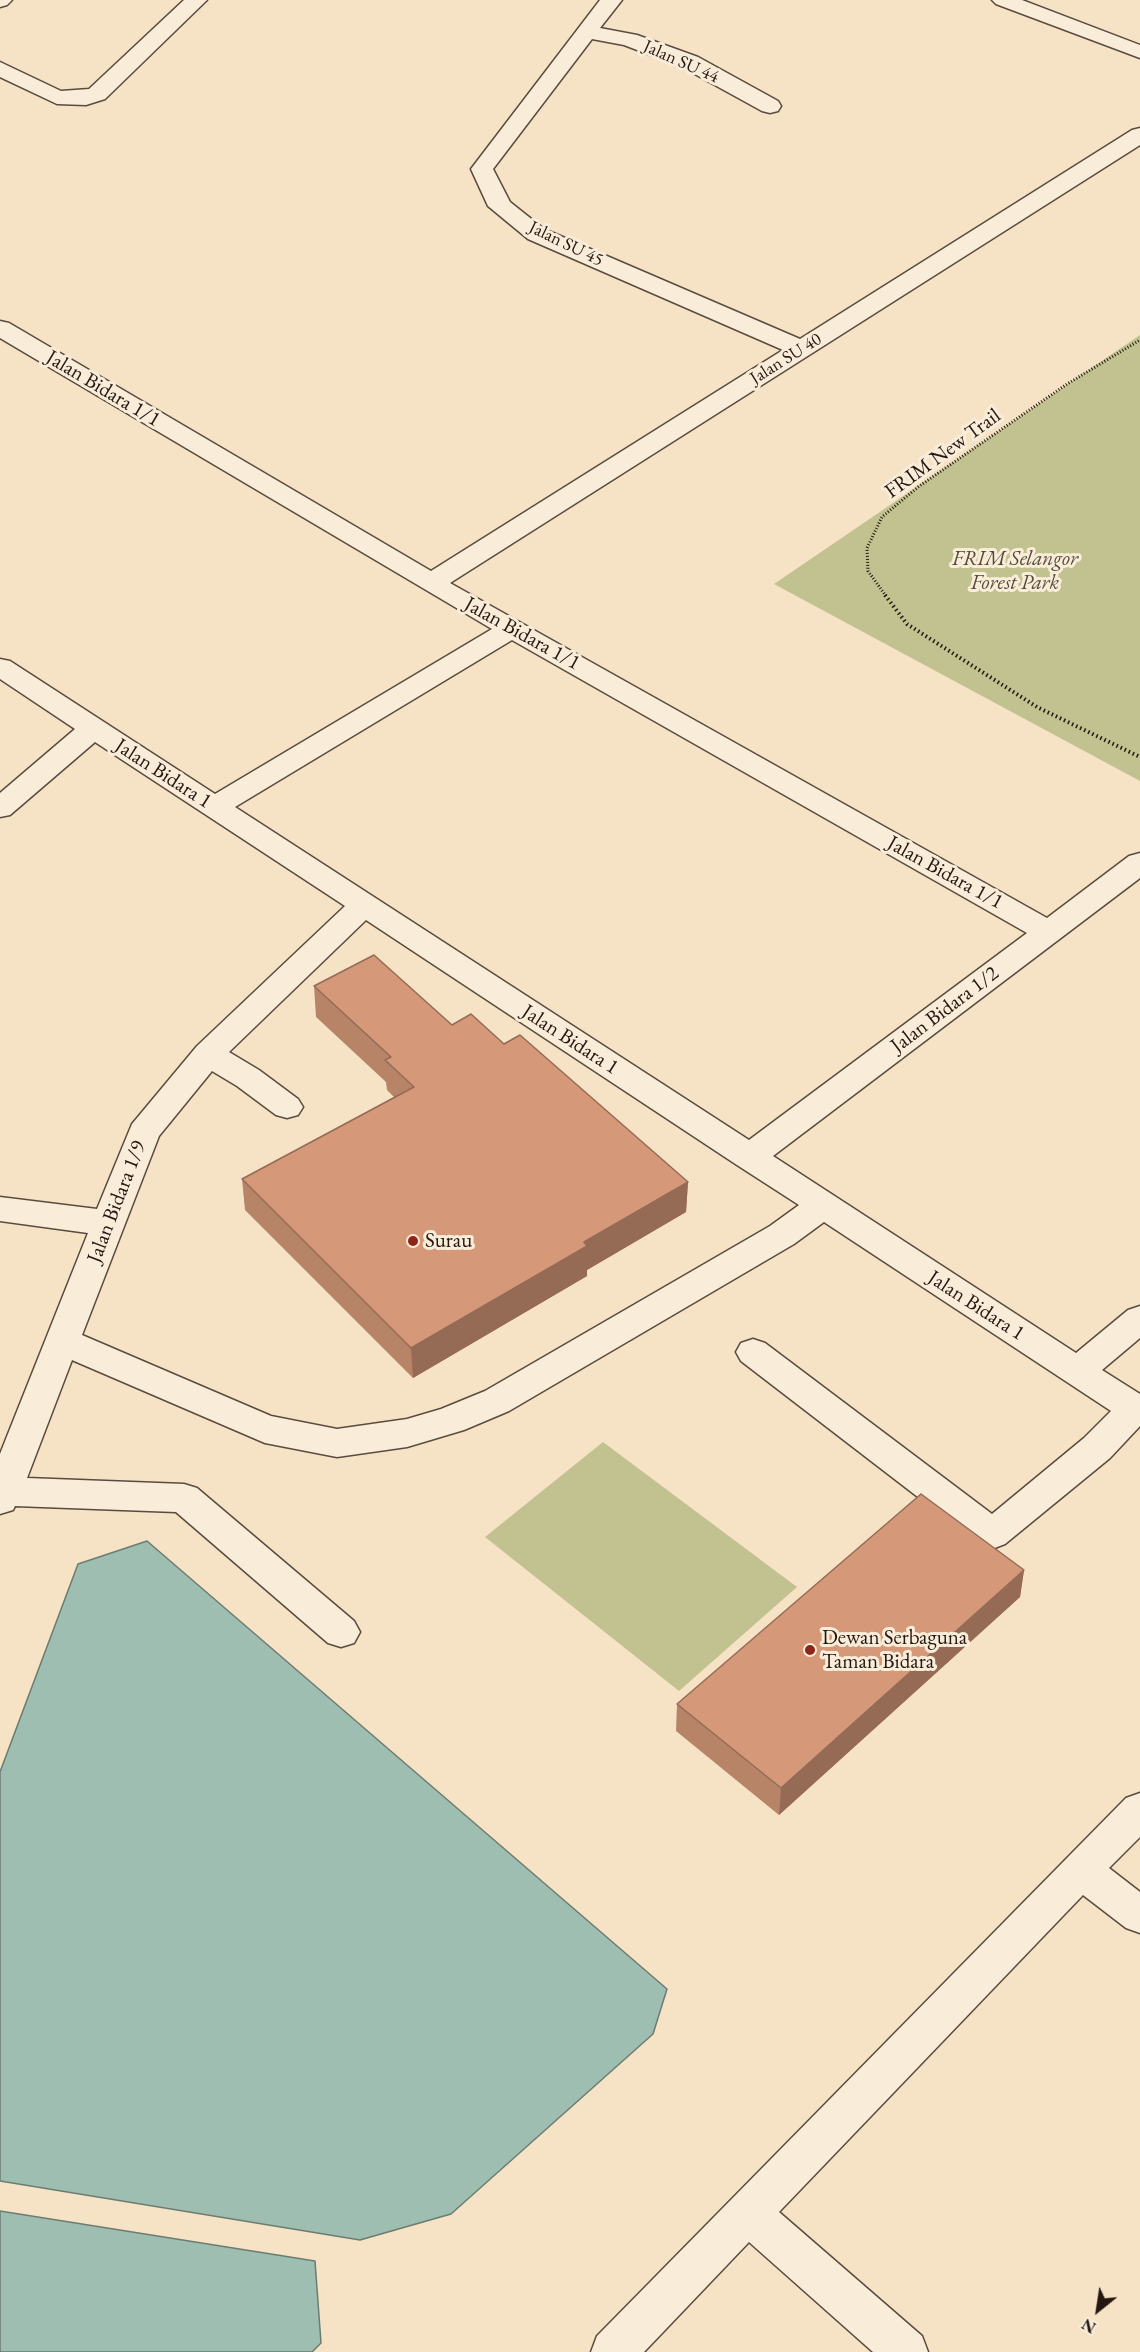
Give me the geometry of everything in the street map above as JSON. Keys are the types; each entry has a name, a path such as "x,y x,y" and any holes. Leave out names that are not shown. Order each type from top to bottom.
{"street":[{"path":"0,69 57,97 74,99 97,94 196,0"},
{"name":"Jalan SU 45","path":"612,0 482,169 500,206 536,234 802,349"},
{"path":"1003,0 1140,52"},
{"name":"Jalan SU 44","path":"587,32 629,40 690,62 770,106"},
{"name":"Jalan SU 40","path":"431,583 1140,135"},
{"name":"Jalan Bidara 1/1","path":"0,328 431,583 1049,932"},
{"path":"214,807 512,629"},
{"name":"Jalan Bidara 1","path":"0,667 1137,1411"},
{"path":"0,808 93,729"},
{"name":"Jalan Bidara 1/2","path":"749,1157 1140,863"},
{"name":"Jalan Bidara 1/9","path":"2,1495 144,1132 208,1054 364,905"},
{"path":"208,1054 248,1078 287,1107"},
{"path":"63,1341 265,1429 338,1443 407,1433 452,1420 497,1401 782,1235 822,1206"},
{"path":"0,1209 108,1223"},
{"path":"1076,1372 1140,1320"},
{"path":"753,1352 992,1534 1097,1448 1137,1411"},
{"path":"2,1495 184,1498 340,1632"},
{"path":"613,2352 1140,1810"},
{"path":"1082,1871 1140,1914"},
{"path":"748,2213 906,2352"}],"path":[{"name":"FRIM New Trail","path":"1140,340 1067,384 918,487 882,517 867,548 868,571 907,624 1037,707 1140,757"}],"green space":[{"name":"FRIM Selangor Forest Park","path":"1140,335 1140,781 774,584"},
{"path":"603,1442 797,1587 679,1691 485,1537"}],"shaded area":[{"path":"147,1541 667,1989 653,2034 451,2214 360,2240 0,2181 0,1772 78,1564"},
{"path":"0,2211 315,2261 321,2343 312,2352 0,2352"}],"building":[{"path":"374,955 452,1025 471,1014 504,1044 520,1035 688,1182 584,1242 587,1246 411,1348 242,1179 414,1087 385,1060 391,1057 314,986"},
{"path":"921,1494 1024,1570 781,1788 677,1704"}],"place":[{"name":"Surau","path":"413,1241"},
{"name":"Dewan Serbaguna Taman Bidara","path":"810,1650"}]}
